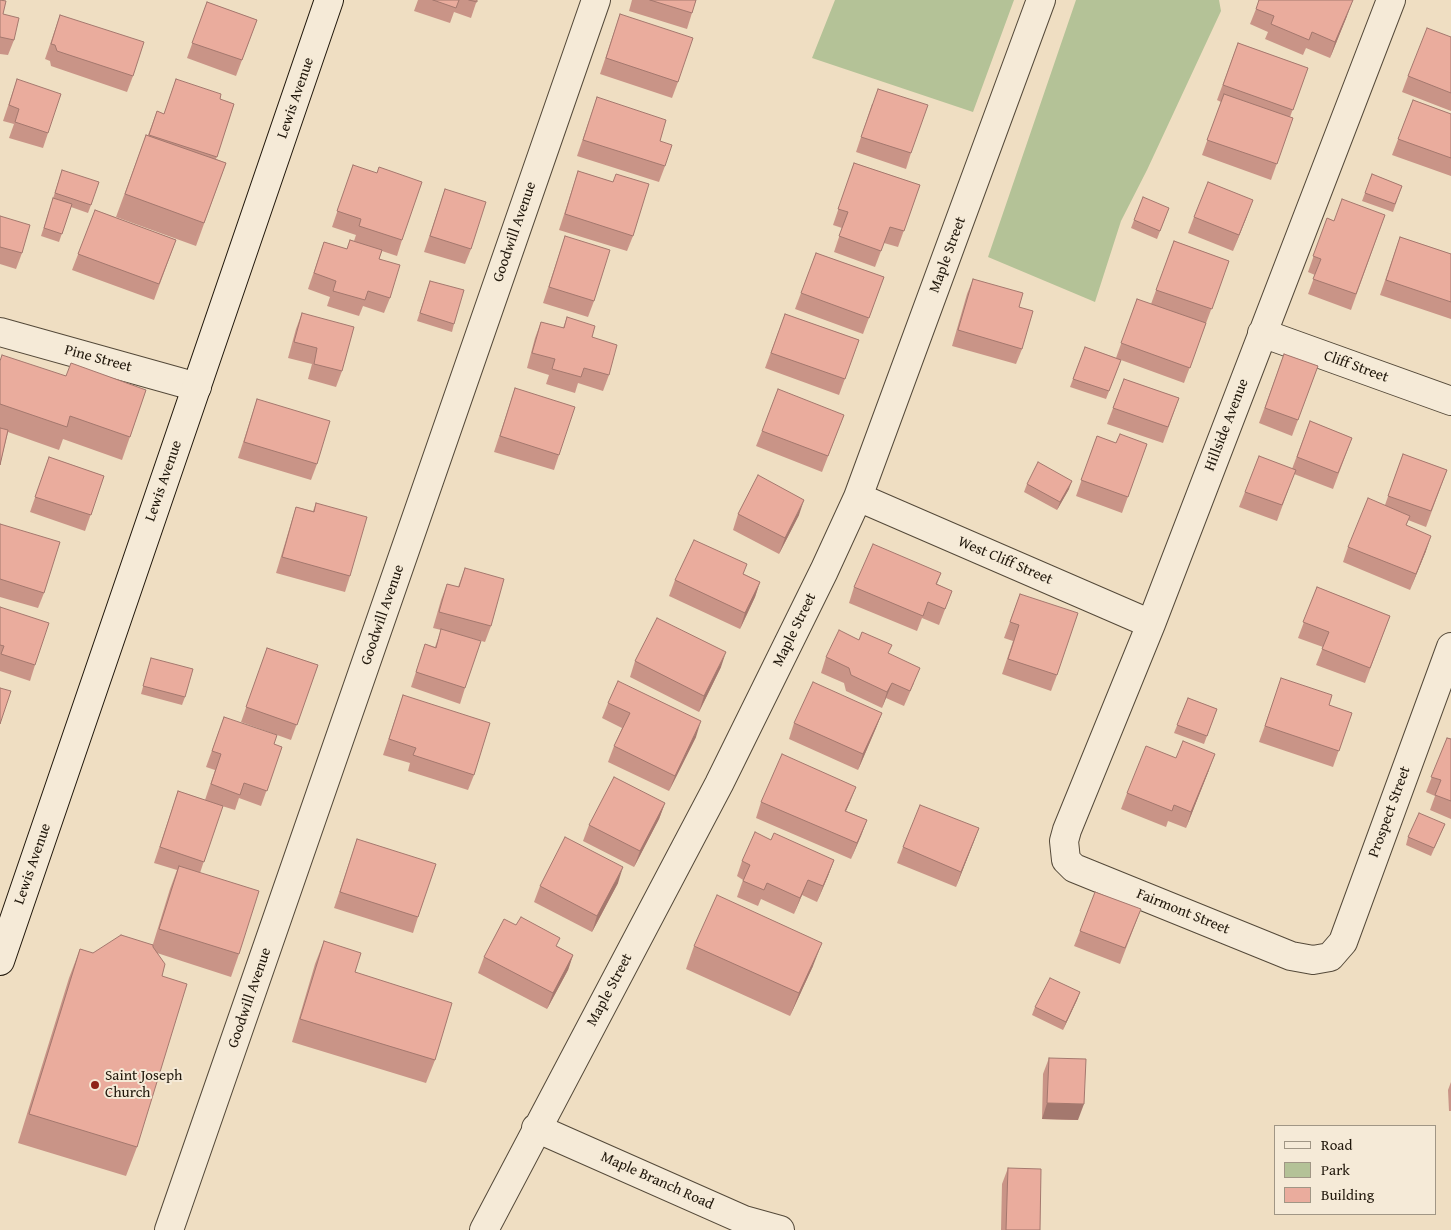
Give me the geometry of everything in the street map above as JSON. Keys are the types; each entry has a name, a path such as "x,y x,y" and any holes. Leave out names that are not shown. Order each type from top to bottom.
{"street":[{"name":"Lewis Avenue","path":"0,961 329,0"},
{"name":"Goodwill Avenue","path":"169,1230 596,0"},
{"name":"Maple Street","path":"484,1230 536,1128 719,784 858,498 1042,0"},
{"name":"Hillside Avenue","path":"1064,850 1066,830 1152,624 1391,0"},
{"name":"Pine Street","path":"0,332 197,387"},
{"name":"Cliff Street","path":"1262,333 1451,401"},
{"name":"West Cliff Street","path":"858,498 1152,624"},
{"name":"Prospect Street","path":"1313,960 1330,957 1343,942 1451,646"},
{"name":"Fairmont Street","path":"1064,850 1066,860 1074,868 1291,956 1313,960"},
{"name":"Maple Branch Road","path":"536,1128 744,1220 780,1230"}],"green space":[{"path":"835,0 1014,0 973,112 812,58"},
{"path":"1076,0 1219,0 1221,11 1147,170 1121,221 1095,302 988,257"}],"building":[{"path":"0,0 6,1 3,14 19,18 14,40 0,37"},
{"path":"433,0 459,0 456,8"},
{"path":"650,0 696,0 692,13"},
{"path":"1259,0 1353,0 1335,42 1312,32 1309,40 1271,24 1274,16 1256,9"},
{"path":"207,2 257,20 242,60 192,43"},
{"path":"620,14 693,38 678,82 606,58"},
{"path":"60,15 144,42 133,76 57,51 55,45 51,44"},
{"path":"1427,28 1451,37 1451,93 1408,76"},
{"path":"1238,43 1308,68 1293,110 1223,85"},
{"path":"17,79 61,94 48,133 15,122 19,109 9,105"},
{"path":"176,79 221,94 220,99 234,104 217,157 149,135 157,111 164,114"},
{"path":"878,89 928,105 911,153 861,137"},
{"path":"1224,94 1293,118 1277,164 1207,140"},
{"path":"597,97 666,120 660,141 672,145 665,166 583,140"},
{"path":"1413,100 1451,114 1451,158 1398,139"},
{"path":"146,135 226,163 204,223 125,194"},
{"path":"854,163 920,185 904,231 890,227 881,251 839,236 848,212 838,209"},
{"path":"353,165 377,173 379,167 422,182 402,240 359,226 361,219 337,211"},
{"path":"62,170 99,182 91,205 55,193"},
{"path":"578,171 613,182 616,174 649,184 633,236 565,214"},
{"path":"1372,174 1402,186 1395,204 1365,193"},
{"path":"1208,182 1253,200 1239,235 1194,217"},
{"path":"445,189 486,202 471,249 430,236"},
{"path":"1143,197 1169,208 1160,231 1134,220"},
{"path":"53,198 72,204 62,234 44,228"},
{"path":"1342,199 1385,215 1356,294 1313,279 1321,259 1313,256 1327,218 1334,221"},
{"path":"95,210 176,240 159,284 78,254"},
{"path":"0,216 30,225 22,253 0,247"},
{"path":"565,236 610,250 594,301 549,287"},
{"path":"1400,237 1451,254 1451,302 1386,280"},
{"path":"350,240 382,250 379,259 400,265 390,298 368,291 365,300 333,291 336,281 314,273 324,242 347,249"},
{"path":"1174,241 1229,261 1212,309 1156,290"},
{"path":"816,253 884,277 869,318 801,293"},
{"path":"973,279 1023,293 1019,307 1033,311 1022,349 958,330"},
{"path":"430,281 464,290 454,324 420,313"},
{"path":"1137,299 1206,323 1190,368 1121,343"},
{"path":"302,313 354,327 342,371 314,364 317,348 294,342"},
{"path":"785,314 859,340 845,379 771,353"},
{"path":"567,317 595,326 592,337 617,345 609,375 584,368 581,377 552,369 555,359 532,353 541,322 564,328"},
{"path":"1085,347 1121,360 1109,391 1073,379"},
{"path":"1284,354 1318,366 1298,420 1265,408"},
{"path":"2,355 66,376 71,363 146,390 130,437 70,416 67,427 0,404 0,361"},
{"path":"1124,379 1179,398 1168,427 1113,408"},
{"path":"515,388 575,407 559,455 500,436"},
{"path":"778,389 844,415 828,456 762,431"},
{"path":"257,399 330,421 317,464 244,442"},
{"path":"1310,421 1352,438 1338,473 1297,457"},
{"path":"0,428 8,430 0,465"},
{"path":"1120,434 1147,444 1128,497 1081,480 1097,436 1116,443"},
{"path":"1403,454 1447,470 1431,511 1388,496"},
{"path":"1259,456 1296,470 1282,505 1245,492"},
{"path":"49,457 104,476 91,515 35,497"},
{"path":"1038,462 1072,481 1060,502 1027,484"},
{"path":"758,475 804,500 785,538 738,514"},
{"path":"1368,498 1410,516 1406,525 1431,536 1416,574 1348,547"},
{"path":"316,503 367,517 350,576 282,557 296,507 314,512"},
{"path":"0,524 60,542 44,593 0,579"},
{"path":"694,540 747,564 743,574 760,582 745,613 675,580"},
{"path":"873,544 941,573 936,584 952,591 945,609 928,602 923,616 854,587"},
{"path":"465,568 504,579 491,626 439,612 447,584 459,587"},
{"path":"1317,587 1390,616 1370,668 1322,649 1329,632 1303,622"},
{"path":"1020,594 1078,613 1057,675 1008,659 1019,625 1010,622"},
{"path":"0,607 49,623 35,665 1,654 4,646 0,645"},
{"path":"657,618 726,652 704,696 635,661"},
{"path":"441,629 481,641 465,688 416,672 425,644 436,648"},
{"path":"839,630 859,640 862,632 892,645 888,653 920,668 910,691 892,683 887,692 851,675 849,668 826,657"},
{"path":"267,648 318,665 297,725 246,707"},
{"path":"151,658 193,669 185,697 143,686"},
{"path":"1281,678 1332,695 1329,705 1352,713 1339,751 1265,726"},
{"path":"618,681 701,721 675,776 614,746 630,713 608,703"},
{"path":"813,682 882,713 863,754 794,723"},
{"path":"0,688 11,691 0,724"},
{"path":"403,695 490,723 474,775 413,755 416,748 389,739"},
{"path":"1188,698 1217,709 1207,736 1177,725"},
{"path":"224,717 277,735 274,744 282,747 267,791 244,783 240,795 211,784 221,754 212,751"},
{"path":"1447,738 1451,739 1451,801 1435,795 1441,780 1431,777"},
{"path":"1183,741 1215,754 1191,812 1174,805 1172,811 1127,793 1146,746 1176,758"},
{"path":"782,754 856,787 845,811 867,820 857,843 761,802"},
{"path":"614,777 665,803 640,851 589,825"},
{"path":"178,791 223,806 204,862 160,847"},
{"path":"920,805 979,828 961,872 903,847"},
{"path":"1419,813 1445,824 1434,848 1408,837"},
{"path":"755,832 771,840 774,833 834,860 823,886 808,880 800,898 767,883 764,890 743,881 750,865 742,861"},
{"path":"565,837 623,867 597,916 540,886"},
{"path":"357,839 436,864 418,917 340,892"},
{"path":"179,866 259,891 239,954 159,929"},
{"path":"1095,892 1141,909 1125,948 1080,931"},
{"path":"717,895 822,943 799,993 694,946"},
{"path":"521,917 560,938 556,946 573,955 553,993 484,957 504,919 516,925"},
{"name":"Saint Joseph Church","path":"121,935 153,945 165,964 162,976 187,984 137,1147 29,1114 80,949 93,953"},
{"path":"324,941 361,953 355,972 452,1003 435,1060 300,1019"},
{"path":"1050,978 1080,992 1066,1022 1035,1007"},
{"path":"1049,1058 1086,1059 1084,1104 1047,1103"},
{"path":"1008,1168 1041,1169 1040,1230 1006,1230"}],"place":[{"name":"Saint Joseph Church","path":"95,1085"}]}
